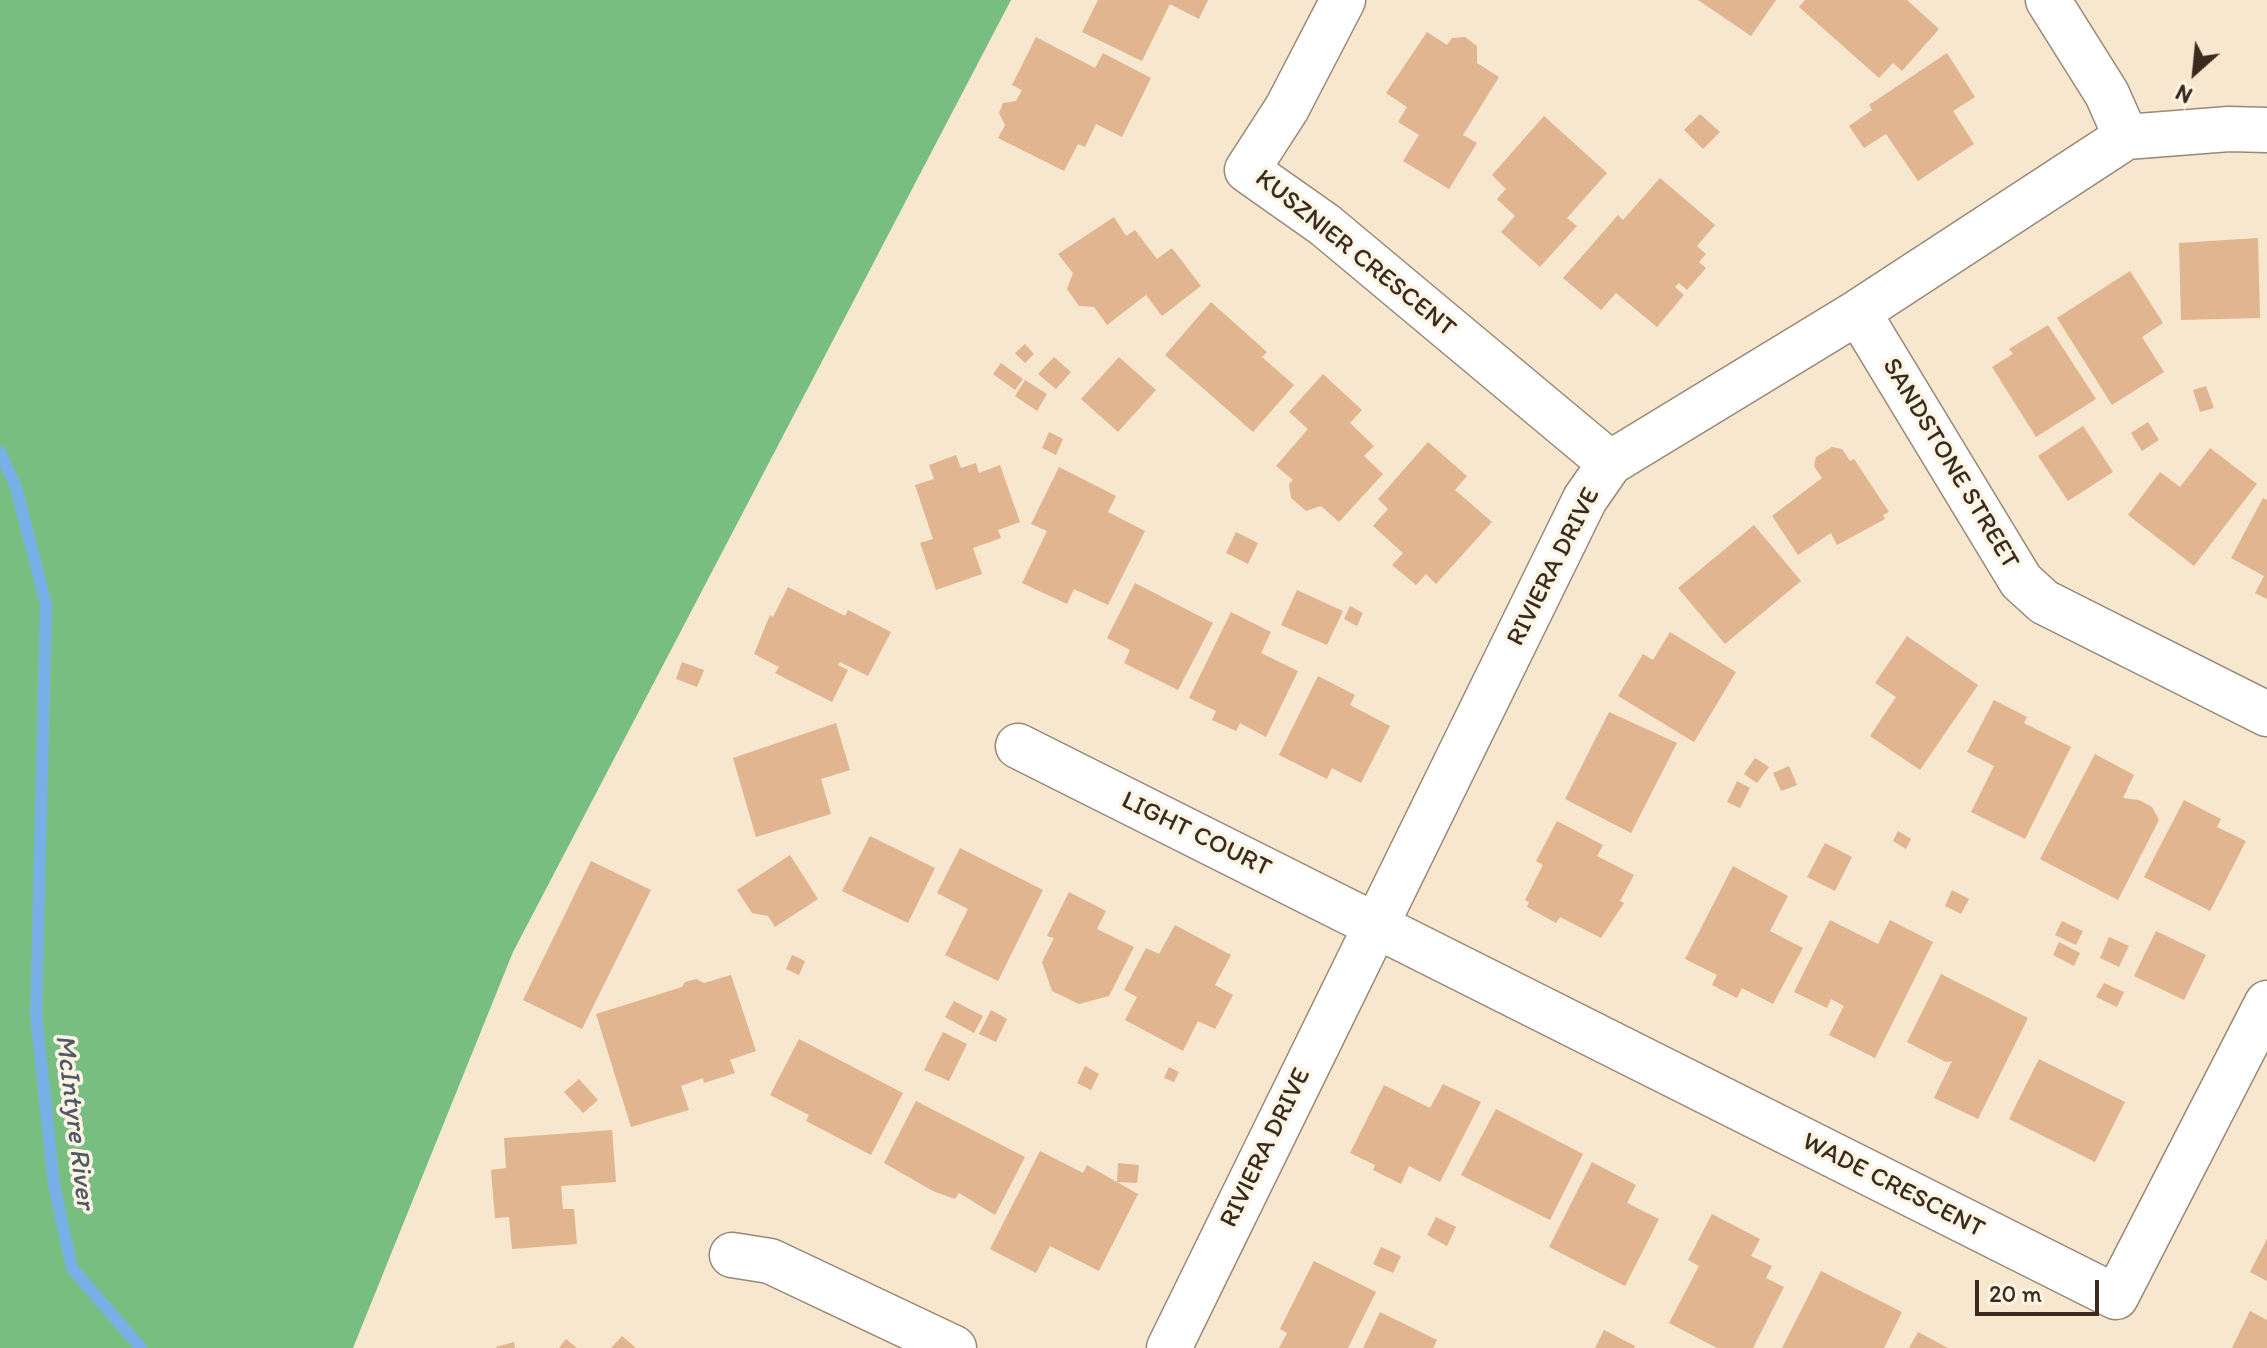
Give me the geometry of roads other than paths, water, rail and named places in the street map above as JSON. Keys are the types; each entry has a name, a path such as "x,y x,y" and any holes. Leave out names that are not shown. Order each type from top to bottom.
{"street":[{"name":"KUSZNIER CRESCENT","path":"1343,0 1287,108 1247,170 1325,225 1610,463"},
{"path":"2048,0 2107,94 2126,137"},
{"name":"RIVIERA DRIVE","path":"1169,1348 1585,499 1610,463 1858,312 2126,137 2229,129 2267,130"},
{"name":"SANDSTONE STREET","path":"1858,312 2021,581 2044,602 2069,616 2267,714"},
{"name":"LIGHT COURT","path":"1018,746 1375,923"},
{"name":"WADE CRESCENT","path":"1375,923 2116,1297 2267,1003"},
{"path":"732,1255 770,1261 954,1348"}],"waterway":[{"name":"McIntyre River","path":"0,452 16,487 46,604 36,1014 54,1185 72,1268 141,1348"}]}
